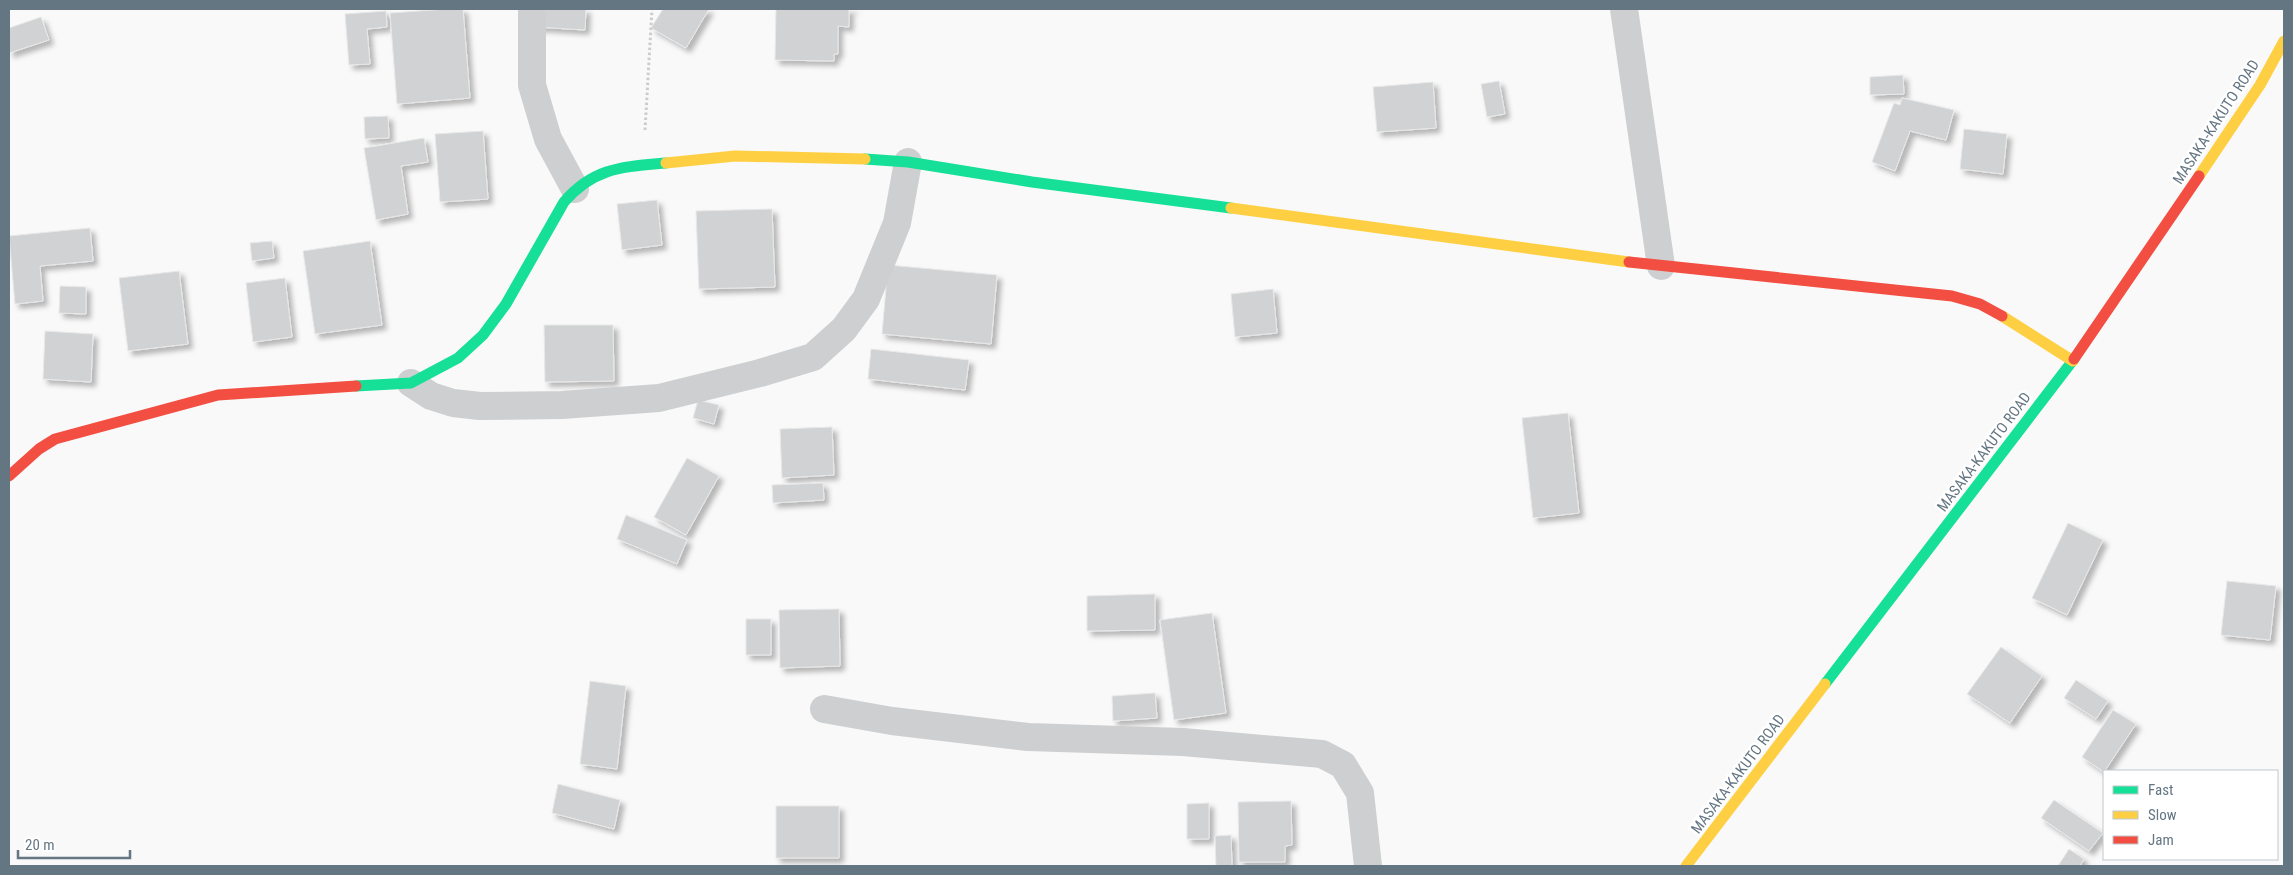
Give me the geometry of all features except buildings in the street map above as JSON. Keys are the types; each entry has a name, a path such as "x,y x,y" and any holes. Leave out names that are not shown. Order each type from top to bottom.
{"main road":[{"name":"MASAKA-KAKUTO ROAD","path":"1686,866 2072,361 2142,264 2260,85 2284,41"},
{"path":"9,476 38,449 56,439 218,395 411,383 458,358 483,335 506,304 564,202 575,189 601,172 644,165 735,156 827,157 908,162 1032,182 1661,266 1870,286 1952,296 1980,304 2038,337 2072,361"}],"street":[{"path":"532,9 532,85 548,139 575,189"},
{"path":"1624,9 1661,266"},
{"path":"411,383 431,396 453,403 480,406 562,405 659,398 760,373 814,357 844,329 866,299 897,223 908,162"},
{"path":"824,709 892,721 1028,737 1183,742 1322,754 1343,765 1360,793 1368,866"}],"path":[{"path":"644,165 652,9"}],"traffic: fast":[{"path":"865,159 908,162 1032,182 1231,208"},
{"path":"356,386 411,383 458,358 483,335 506,304 564,202 575,190 598,175 610,171 666,163"},
{"path":"1825,684 2074,359"}],"traffic: slow":[{"path":"2199,176 2260,85 2284,41"},
{"path":"666,163 735,156 865,159"},
{"path":"1231,208 1629,262"},
{"path":"2002,316 2073,361"},
{"path":"1686,866 1825,684"}],"traffic: jam":[{"path":"2074,359 2199,176"},
{"path":"1629,262 1952,296 1980,304 2002,316"},
{"path":"9,476 39,449 55,439 218,395 356,386"}]}
